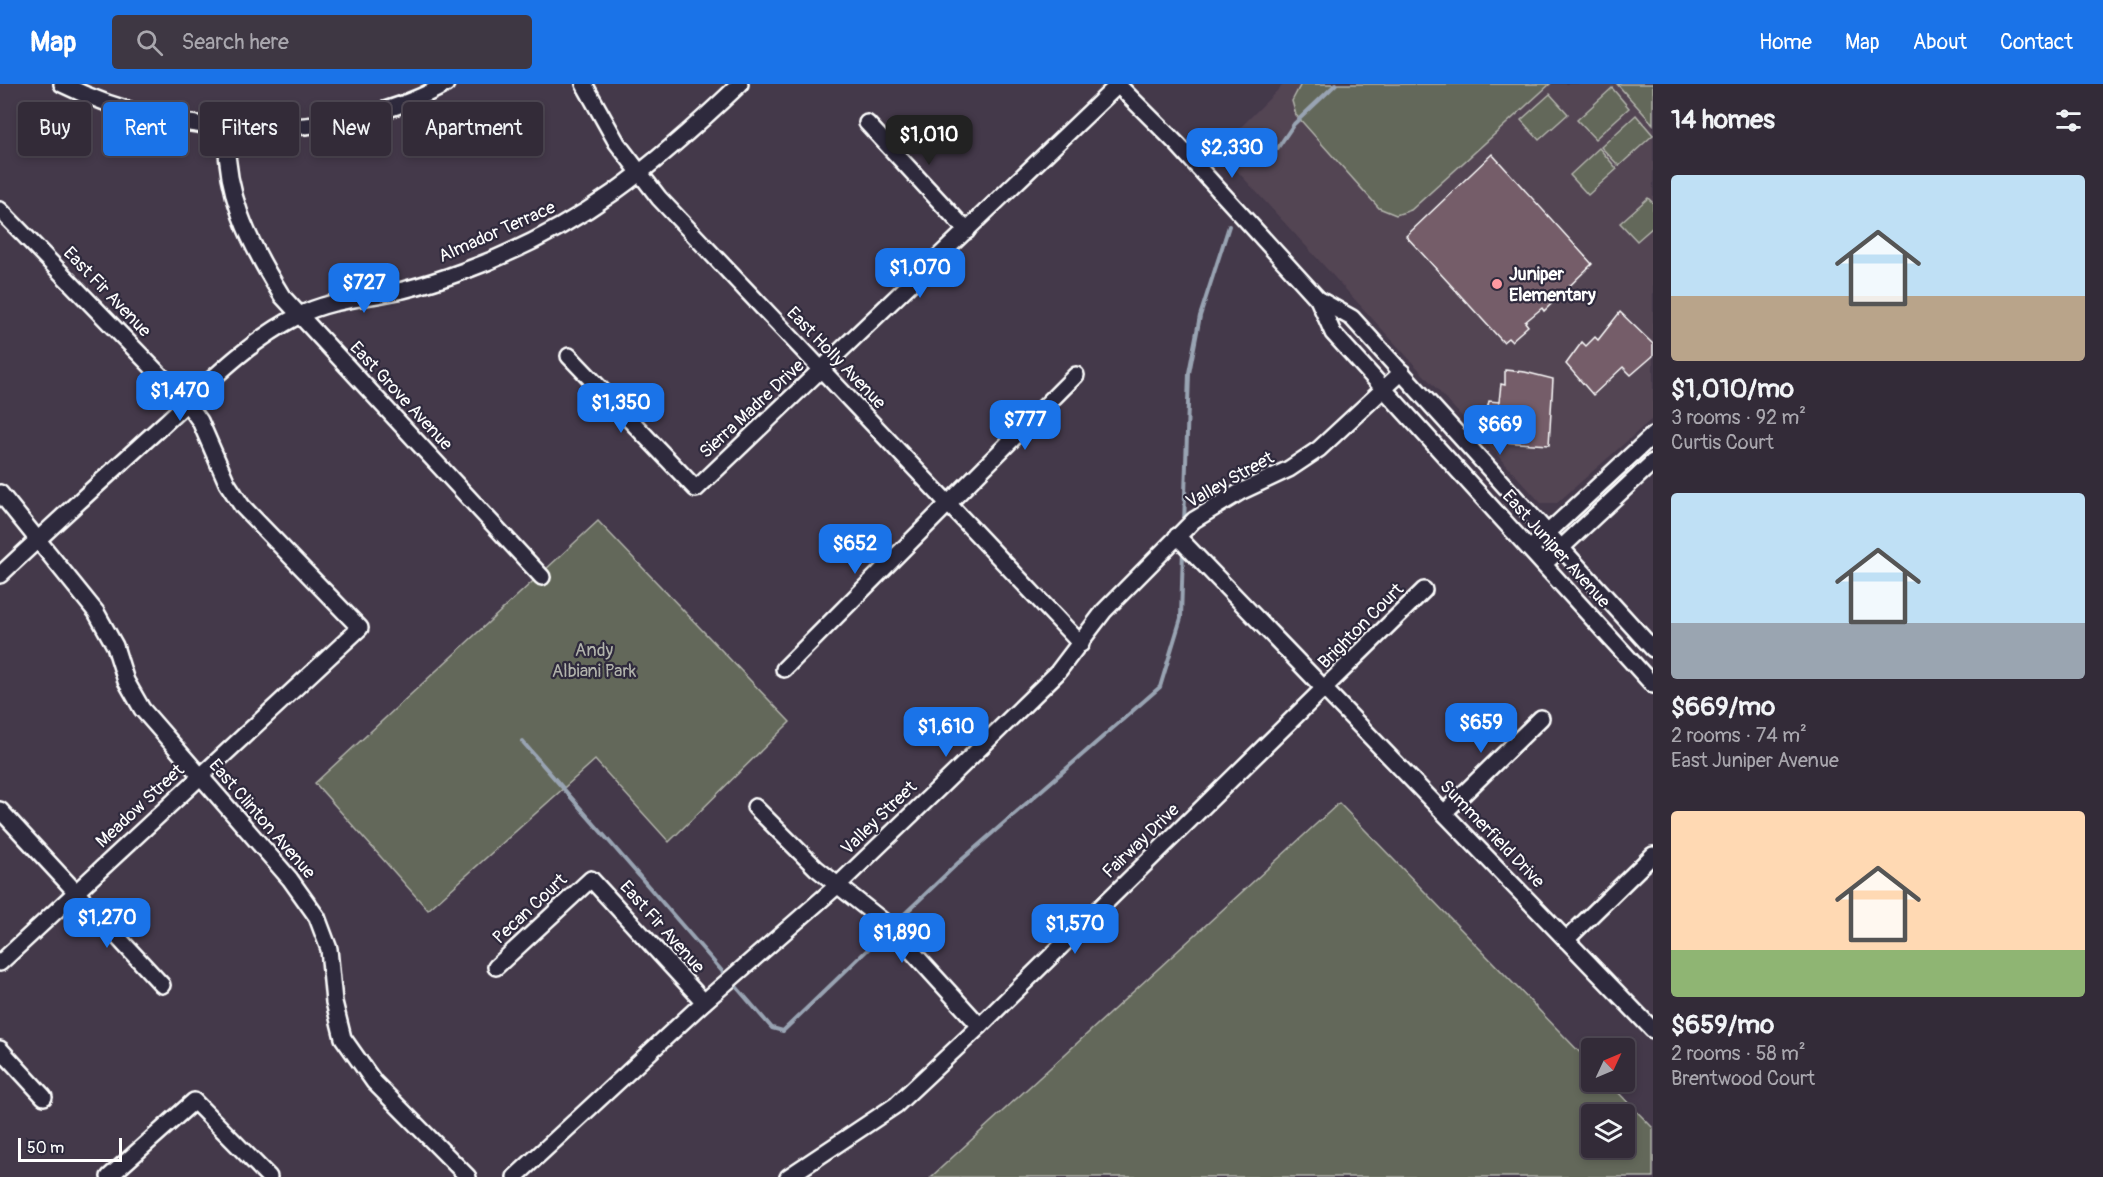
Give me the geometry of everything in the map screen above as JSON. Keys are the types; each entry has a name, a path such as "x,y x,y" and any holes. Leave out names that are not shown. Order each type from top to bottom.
{"street":[{"path":"62,84 136,112 178,122 200,124"},
{"path":"299,124 346,118 402,102 446,84"},
{"name":"East Holly Avenue","path":"584,84 603,120 641,174 697,240 1081,644"},
{"name":"Almador Terrace","path":"0,575 187,403 265,335 300,315 329,304 405,290 464,271 510,252 586,213 641,174 740,84"},
{"name":"Sierra Madre Drive","path":"569,356 696,489 1118,84"},
{"name":"East Juniper Avenue","path":"1118,84 1178,145 1318,299 1333,333 1653,685"},
{"path":"867,123 967,231"},
{"name":"East Grove Avenue","path":"228,156 229,179 239,215 259,259 282,296 542,577"},
{"name":"East Fir Avenue","path":"0,210 187,403 200,421 227,483 242,506 360,628"},
{"name":"East Juniper Avenue","path":"1318,299 1352,318 1653,649"},
{"name":"Valley Street","path":"515,1177 704,1002 838,885 1057,673 1081,644 1104,610 1177,536 1214,508 1289,469 1319,449 1402,372"},
{"path":"784,669 1076,375"},
{"path":"1530,549 1653,435"},
{"path":"1544,564 1653,462"},
{"name":"East Clinton Avenue","path":"0,493 96,612 115,646 126,681 142,709 290,879 317,917 329,949 334,1002 343,1038 360,1064 468,1177"},
{"name":"Summerfield Drive","path":"1177,536 1653,1030"},
{"name":"Brighton Court","path":"1324,689 1425,590"},
{"name":"Meadow Street","path":"0,963 360,628"},
{"name":"Fairway Drive","path":"788,1177 896,1105 980,1026 1324,689"},
{"path":"1445,812 1541,718"},
{"path":"755,807 789,844 888,925 980,1026"},
{"path":"0,810 162,985"},
{"path":"1566,940 1653,855"},
{"name":"East Fir Avenue","path":"591,879 704,1002"},
{"name":"Pecan Court","path":"496,968 591,879"},
{"path":"0,1049 44,1097"},
{"path":"110,1177 194,1101 269,1177"}],"shaded area":[{"name":"Juniper Elementary","path":"1284,84 1617,84 1653,124 1653,418 1557,503 1541,503 1218,150"}],"green space":[{"path":"1301,84 1550,84 1411,210 1396,215 1379,208 1296,115 1292,101"},
{"path":"1617,84 1653,84 1653,124"},
{"path":"1612,88 1629,108 1595,139 1577,120"},
{"path":"1550,94 1568,114 1539,140 1521,120"},
{"path":"1636,115 1653,135 1619,166 1601,147"},
{"path":"1599,148 1617,169 1588,195 1570,175"},
{"path":"1648,198 1653,203 1653,227 1637,241 1620,223"},
{"name":"Andy Albiani Park","path":"598,521 790,722 669,842 595,760 428,910 315,783"},
{"path":"1339,803 1581,1054 1581,1092 1618,1092 1630,1104 1581,1104 1581,1158 1635,1158 1635,1110 1653,1128 1653,1177 931,1177"}],"building":[{"path":"1492,154 1592,264 1544,311 1542,308 1525,322 1528,326 1511,341 1508,338 1503,342 1406,236"},
{"path":"1620,312 1653,344 1653,356 1631,375 1623,367 1593,395 1566,364 1582,342 1586,346 1595,337 1598,340"},
{"path":"1505,370 1553,379 1549,445 1503,442 1504,421 1486,414 1489,401 1499,402 1501,384 1505,385"}],"waterway":[{"path":"1277,149 1294,124 1336,84"},
{"path":"1184,525 1189,373 1200,316 1229,226"},
{"path":"894,924 958,863 1160,687 1181,618 1183,550"},
{"path":"522,741 728,978"},
{"path":"733,983 772,1028 783,1031 888,930"}],"place":[{"name":"Juniper Elementary","path":"1497,284"}]}
